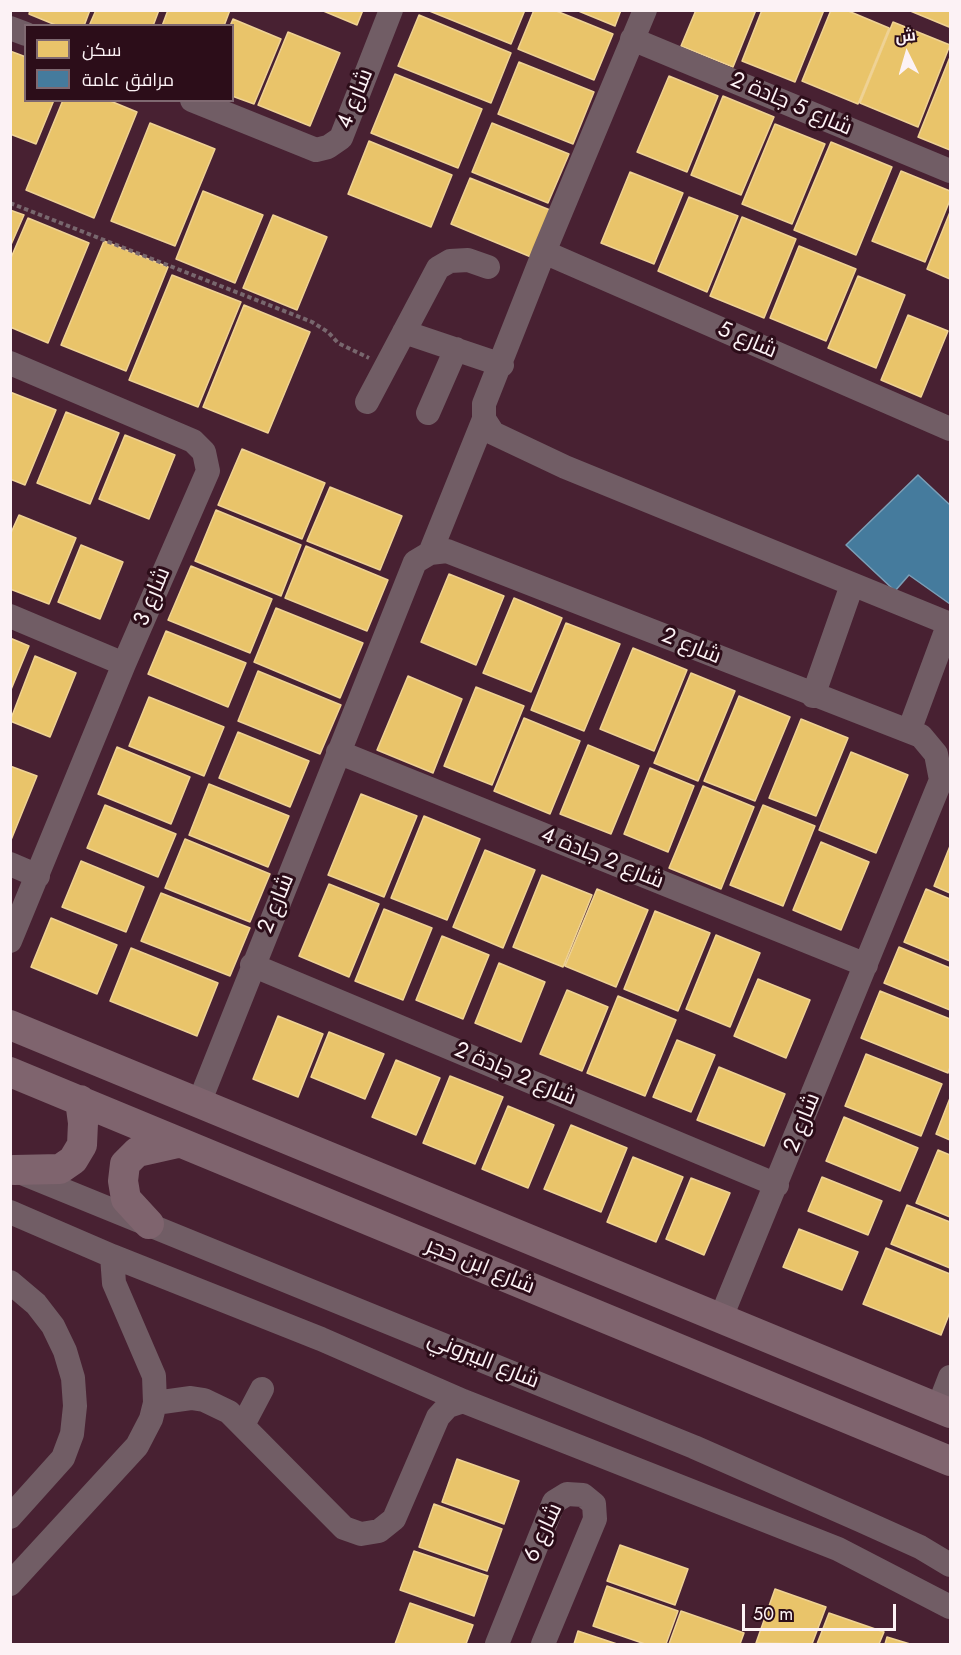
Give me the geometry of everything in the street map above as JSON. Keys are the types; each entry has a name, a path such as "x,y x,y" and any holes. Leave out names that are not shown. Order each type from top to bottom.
{"main road":[{"name":"شارع ابن حجر","path":"10,1025 720,1320 944,1410"},
{"name":"شارع ابن حجر","path":"10,1072 177,1143 951,1461"},
{"path":"12,1170 60,1169 73,1160 82,1145 80,1100"},
{"path":"149,1224 126,1199 123,1181 126,1164 137,1152 177,1143"},
{"path":"423,1243 441,1239 448,1230 445,1205"},
{"path":"482,1268 476,1258 477,1241 484,1229 492,1225"}],"street":[{"name":"شارع 4","path":"197,102 316,150 328,147 341,138 391,10"},
{"path":"430,553 484,419 484,404 544,252 645,10"},
{"name":"شارع 5 جادة 2","path":"632,39 951,171"},
{"name":"شارع 5","path":"544,252 951,429"},
{"path":"367,402 438,268 450,261 468,260 488,267"},
{"path":"404,333 501,365"},
{"path":"428,413 456,349"},
{"name":"شارع 3","path":"10,363 193,441 204,452 208,471 124,664 10,941"},
{"path":"484,419 493,433 565,467 950,623 909,731"},
{"name":"شارع 2","path":"199,1103 252,965 415,562 430,553 447,551 813,696 909,731 921,736 936,754 941,780 720,1320"},
{"path":"813,696 852,585"},
{"path":"10,616 124,664"},
{"name":"شارع 2 جادة 4","path":"338,752 866,965"},
{"path":"10,864 38,876"},
{"name":"شارع 2 جادة 2","path":"252,965 777,1185"},
{"name":"شارع البيروني","path":"12,1170 723,1460 890,1533 951,1565"},
{"name":"شارع البيروني","path":"10,1212 112,1257 321,1338 463,1401 838,1549 951,1607"},
{"path":"10,1584 137,1446 151,1419 155,1403 154,1376 114,1283 112,1257"},
{"path":"10,1282 36,1304 53,1326 70,1369 75,1406 72,1434 63,1458 10,1517"},
{"path":"944,1410 951,1377"},
{"path":"243,1425 262,1389"},
{"path":"155,1403 191,1398 204,1400 229,1412 344,1528 361,1534 371,1533 387,1526 394,1519 442,1411 455,1402 463,1401"},
{"path":"671,1482 679,1477 688,1462 687,1445"},
{"path":"709,1497 706,1479 710,1471 723,1460"},
{"name":"شارع 6","path":"497,1644 554,1502 567,1494 583,1495 594,1504 595,1519 543,1644"}],"path":[{"path":"10,203 312,322 351,351 386,364"}],"building: سكن":[{"path":"30,10 90,10 85,24 53,24 29,14"},
{"path":"96,10 159,10 154,24 90,24"},
{"path":"168,10 230,10 225,24 163,24"},
{"path":"321,10 363,10 357,25"},
{"path":"427,10 525,10 511,44"},
{"path":"534,10 554,10 613,34 594,80 518,49"},
{"path":"576,10 621,10 615,26"},
{"path":"696,10 756,10 733,67 681,46"},
{"path":"762,10 824,10 795,82 742,61"},
{"path":"831,10 846,10 889,28 858,104 802,81"},
{"path":"908,10 950,10 949,27"},
{"path":"419,15 511,53 491,103 398,66"},
{"path":"233,19 281,39 254,104 234,97 234,24 231,24"},
{"path":"893,22 950,45 918,127 860,103"},
{"path":"288,32 340,53 310,126 258,105"},
{"path":"10,51 24,56 24,102 53,102 36,144 10,134"},
{"path":"950,57 950,150 918,137"},
{"path":"519,62 594,92 573,144 498,114"},
{"path":"395,74 482,109 458,168 371,133"},
{"path":"669,76 718,96 687,172 637,152"},
{"path":"723,96 774,117 741,195 691,175"},
{"path":"62,102 113,102 137,112 94,218 26,190"},
{"path":"150,123 215,149 175,246 111,221"},
{"path":"492,123 569,154 548,203 472,172"},
{"path":"775,124 825,144 792,224 742,204"},
{"path":"369,141 452,175 431,227 348,194"},
{"path":"831,142 892,167 856,255 794,230"},
{"path":"901,171 950,191 950,200 925,262 872,241"},
{"path":"630,172 683,193 654,264 601,243"},
{"path":"470,178 550,210 531,257 451,224"},
{"path":"203,191 263,215 235,283 176,259"},
{"path":"689,197 738,216 707,292 658,271"},
{"path":"10,210 24,215 10,247"},
{"path":"950,212 950,279 927,269"},
{"path":"273,215 327,237 297,310 243,288"},
{"path":"742,217 796,239 764,318 710,296"},
{"path":"28,218 89,243 48,343 10,327 10,260"},
{"path":"104,241 168,267 126,371 61,345"},
{"path":"799,246 856,269 826,341 770,318"},
{"path":"172,275 241,302 198,407 129,380"},
{"path":"858,276 905,295 876,368 828,348"},
{"path":"244,305 310,332 268,433 203,407"},
{"path":"908,315 948,331 921,397 881,380"},
{"path":"10,392 56,410 25,485 10,479"},
{"path":"66,412 119,433 90,504 37,483"},
{"path":"125,435 175,455 149,519 99,499"},
{"path":"242,449 325,483 302,539 218,505"},
{"path":"330,487 402,516 380,570 307,541"},
{"path":"216,510 301,545 281,596 195,561"},
{"path":"19,515 76,538 49,604 10,589 10,535"},
{"path":"81,545 123,562 100,619 58,602"},
{"path":"306,546 388,580 367,631 285,598"},
{"path":"191,566 272,599 250,653 168,620"},
{"path":"449,574 504,596 476,665 421,642"},
{"path":"514,598 562,618 531,692 483,673"},
{"path":"276,608 363,643 340,698 254,662"},
{"path":"566,623 620,644 584,731 531,710"},
{"path":"166,631 246,663 228,707 148,674"},
{"path":"10,638 29,646 10,692"},
{"path":"633,648 687,670 654,751 600,729"},
{"path":"35,656 76,673 50,737 10,721"},
{"path":"258,671 341,705 320,754 238,721"},
{"path":"691,673 735,691 698,781 654,763"},
{"path":"408,676 462,699 433,773 377,750"},
{"path":"476,687 524,706 492,785 444,766"},
{"path":"739,696 790,717 755,801 704,781"},
{"path":"149,697 224,727 204,776 129,746"},
{"path":"524,718 580,741 550,814 494,791"},
{"path":"801,719 848,738 816,816 769,798"},
{"path":"238,732 309,761 290,807 219,778"},
{"path":"588,745 639,766 611,834 560,814"},
{"path":"117,747 190,777 171,824 98,794"},
{"path":"851,752 908,775 876,853 819,830"},
{"path":"10,766 37,776 11,840 10,840"},
{"path":"650,768 694,786 668,852 624,834"},
{"path":"209,784 289,816 268,867 189,835"},
{"path":"703,786 754,807 721,889 669,868"},
{"path":"361,794 417,816 384,897 328,875"},
{"path":"105,805 176,834 158,877 87,848"},
{"path":"763,805 815,826 783,906 730,885"},
{"path":"424,816 480,839 447,920 391,898"},
{"path":"185,839 270,874 250,922 165,888"},
{"path":"821,842 869,862 841,930 793,910"},
{"path":"950,846 950,893 934,886"},
{"path":"485,850 535,870 503,948 453,927"},
{"path":"81,861 144,887 126,932 62,907"},
{"path":"542,875 592,895 563,967 513,947"},
{"path":"329,884 379,904 349,977 299,956"},
{"path":"597,889 648,910 616,987 565,966"},
{"path":"926,889 950,899 950,961 904,942"},
{"path":"161,893 250,928 230,976 141,941"},
{"path":"384,909 432,928 403,1000 355,981"},
{"path":"655,911 710,933 678,1011 624,989"},
{"path":"51,918 117,945 97,994 31,967"},
{"path":"716,935 760,953 730,1027 686,1009"},
{"path":"442,936 489,955 463,1019 416,1000"},
{"path":"899,947 950,968 950,1010 884,983"},
{"path":"131,948 218,983 197,1036 110,1001"},
{"path":"499,963 545,982 521,1042 475,1023"},
{"path":"758,979 810,1000 786,1058 734,1036"},
{"path":"567,990 608,1007 582,1071 540,1054"},
{"path":"880,991 950,1019 948,1073 861,1038"},
{"path":"618,996 676,1020 645,1096 587,1073"},
{"path":"278,1016 323,1034 298,1097 253,1079"},
{"path":"329,1032 384,1054 365,1099 311,1077"},
{"path":"677,1040 715,1055 691,1112 653,1097"},
{"path":"866,1054 942,1084 921,1136 845,1106"},
{"path":"396,1060 440,1078 416,1135 372,1117"},
{"path":"719,1067 785,1094 764,1146 697,1120"},
{"path":"450,1076 503,1097 475,1164 423,1143"},
{"path":"950,1098 950,1140 936,1134"},
{"path":"508,1106 554,1125 528,1188 482,1169"},
{"path":"844,1117 918,1148 900,1191 826,1161"},
{"path":"571,1125 627,1148 601,1212 544,1189"},
{"path":"938,1150 950,1155 950,1217 916,1203"},
{"path":"633,1157 683,1177 656,1242 607,1222"},
{"path":"822,1177 882,1201 868,1235 808,1211"},
{"path":"691,1178 730,1193 704,1255 666,1239"},
{"path":"907,1205 950,1222 950,1268 891,1244"},
{"path":"799,1229 858,1252 842,1290 783,1267"},
{"path":"886,1248 950,1274 950,1312 941,1335 863,1304"},
{"path":"457,1459 519,1481 504,1524 442,1502"},
{"path":"434,1504 502,1529 487,1571 419,1547"},
{"path":"620,1545 688,1569 675,1605 607,1581"},
{"path":"414,1551 488,1576 474,1616 400,1590"},
{"path":"607,1586 678,1611 666,1644 645,1644 593,1626"},
{"path":"775,1589 826,1607 812,1644 756,1643"},
{"path":"410,1603 473,1625 466,1644 395,1644"},
{"path":"681,1611 744,1633 740,1644 669,1644"},
{"path":"829,1613 884,1632 879,1644 817,1644"},
{"path":"578,1631 617,1644 574,1644"},
{"path":"887,1637 910,1644 885,1644"}],"building: مرافق عامة":[{"path":"918,475 950,505 950,604 909,575 895,591 846,545"}]}
